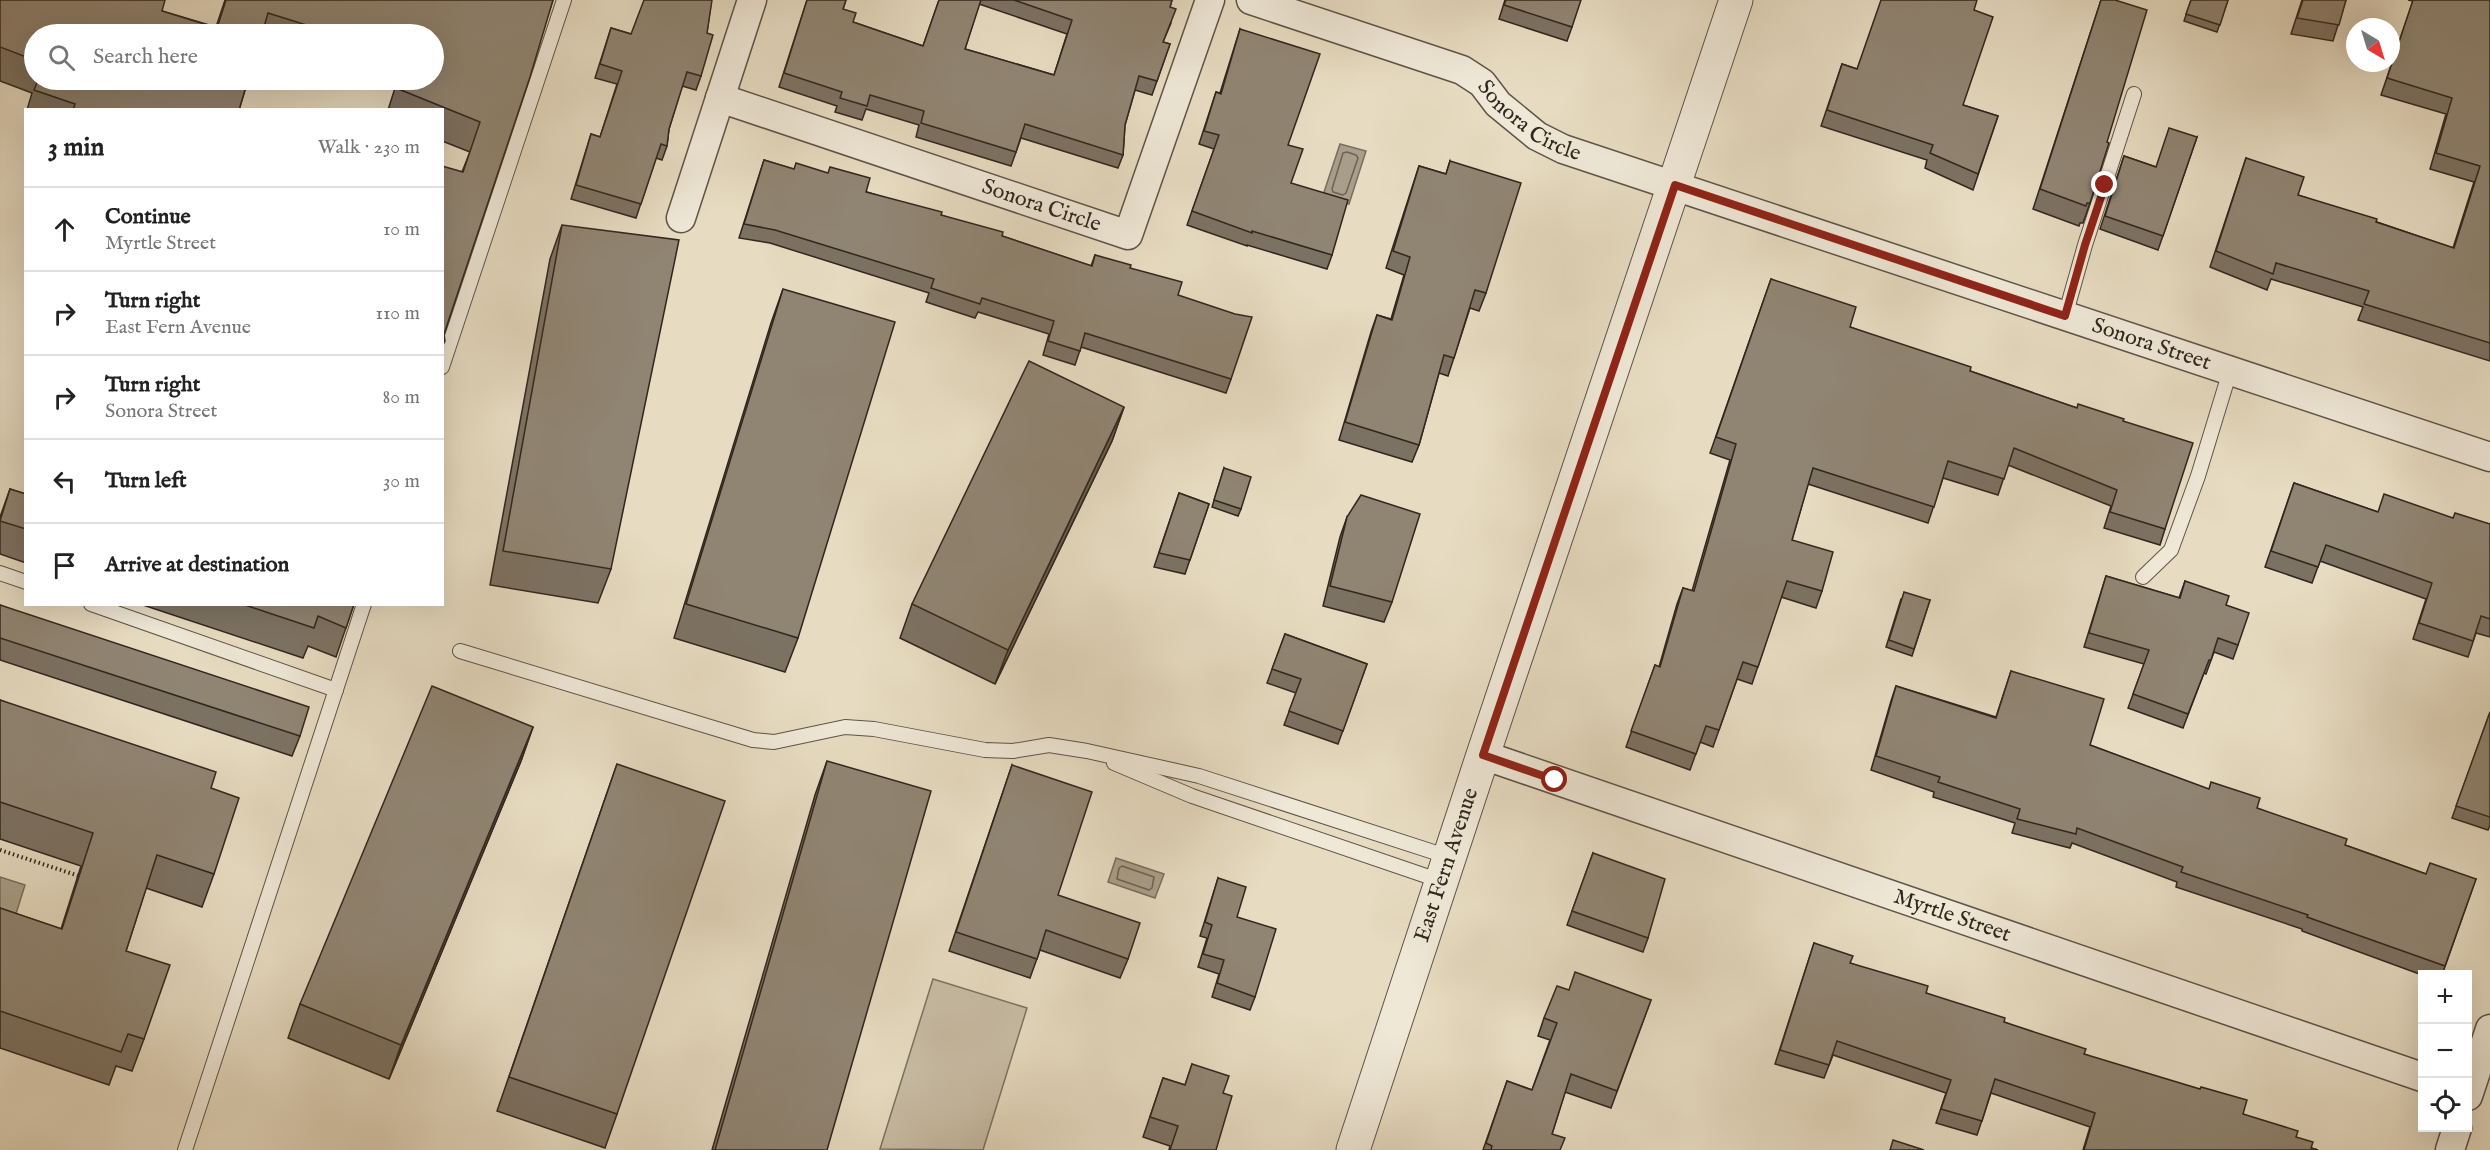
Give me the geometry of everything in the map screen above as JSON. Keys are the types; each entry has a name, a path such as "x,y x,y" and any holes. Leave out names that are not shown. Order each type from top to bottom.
{"street":[{"path":"681,218 752,0"},
{"name":"Sonora Circle","path":"720,98 1128,235 1210,0"},
{"name":"Sonora Circle","path":"1251,0 1462,70 1482,83 1498,104 1537,136 1563,149 1675,185"},
{"name":"East Fern Avenue","path":"1353,1150 1736,0"},
{"name":"Sonora Street","path":"1675,185 2490,458"},
{"name":"Myrtle Street","path":"1483,755 2418,1076"},
{"path":"2473,1095 2490,1029"},
{"path":"2450,1150 2456,1132"}],"lane":[{"path":"444,361 564,0"},
{"path":"2065,316 2085,245 2134,94"},
{"path":"2143,577 2171,550 2198,476 2230,371"},
{"path":"0,573 24,581"},
{"path":"97,606 336,690"},
{"path":"185,1150 363,606"},
{"path":"460,651 753,740 774,742 845,727 874,729 985,750 1013,751 1049,745 1087,751 1199,776 1445,869"},
{"path":"1087,751 1192,796 1445,869"}],"path":[{"path":"0,850 91,880"}],"shaded area":[{"path":"933,979 1027,1008 983,1150 880,1149"}],"water":[{"path":"1340,144 1366,151 1349,204 1323,195"},
{"path":"1116,858 1164,874 1155,898 1108,882"},
{"path":"0,877 25,885 15,917 0,912"}],"building":[{"path":"0,0 165,0 162,11 204,24 24,24 24,56 0,47"},
{"path":"226,0 553,0 530,77 444,334 444,167 463,172 480,122 401,90 444,90 444,24 303,24 268,13 265,24 218,24"},
{"path":"644,0 712,0 707,33 713,35 701,76 687,72 669,129 667,146 661,144 641,204 576,185 591,134 600,137 622,71 600,64 611,28 631,34"},
{"path":"807,0 846,0 843,9 856,13 853,22 923,46 939,0 981,0 965,49 1054,75 1072,20 1014,0 1172,0 1170,7 1176,9 1163,42 1170,44 1157,81 1139,76 1125,125 1123,155 1025,124 1016,152 921,123 924,111 870,95 867,106 840,98 842,92 784,73"},
{"path":"1506,0 1581,0 1572,27 1504,5"},
{"path":"1881,0 1977,0 1974,10 1993,17 1963,105 1998,116 1978,174 1930,153 1933,145 1827,110 1842,64 1857,69"},
{"path":"2101,0 2115,0 2147,10 2107,142 2109,143 2090,203 2086,206 2040,189"},
{"path":"2191,0 2228,0 2220,25 2186,14"},
{"path":"2303,0 2346,0 2339,25 2297,18"},
{"path":"2413,0 2490,0 2490,343 2364,304 2369,291 2276,263 2273,274 2216,251 2246,158 2304,177 2298,195 2377,219 2376,222 2454,248 2480,166 2436,153 2452,98 2387,78 2389,72 2400,72 2400,39"},
{"path":"1240,29 1320,54 1288,145 1303,149 1291,183 1348,200 1332,255 1252,231 1252,233 1192,211 1219,135 1204,131 1216,92 1221,94"},
{"path":"34,90 245,90 240,108 74,108 75,104"},
{"path":"2169,128 2197,137 2163,236 2105,216 2124,156 2156,167"},
{"path":"764,160 794,169 796,163 828,173 830,167 870,178 866,192 942,212 941,215 1003,232 1002,236 1092,266 1095,255 1131,265 1130,268 1182,282 1178,295 1235,314 1252,317 1231,379 1085,333 1080,351 1048,341 1054,321 982,298 980,304 931,288 934,279 775,230 744,224"},
{"path":"1450,161 1521,183 1486,293 1475,290 1454,358 1444,355 1419,445 1345,422 1377,315 1392,320 1410,257 1393,251 1419,166 1446,174"},
{"path":"562,225 679,240 611,569 503,551"},
{"path":"1771,279 1856,307 1850,327 1971,367 1970,371 2077,408 2078,404 2193,443 2165,529 2110,512 2117,490 2014,448 2004,479 1948,461 1934,507 1813,468 1792,540 1833,552 1822,591 1787,581 1758,667 1743,662 1719,730 1706,726 1696,754 1631,731 1655,665 1660,667 1683,588 1694,591 1736,444 1716,437"},
{"path":"783,289 895,322 798,638 686,604"},
{"path":"1029,361 1124,407 1008,650 912,604"},
{"path":"1224,468 1251,477 1241,509 1214,500"},
{"path":"2294,483 2378,512 2384,494 2453,518 2455,513 2490,524 2490,619 2481,616 2473,641 2419,623 2432,583 2326,545 2318,567 2271,551"},
{"path":"10,489 24,493 24,528 0,521"},
{"path":"1179,493 1209,504 1190,560 1159,553"},
{"path":"1361,495 1420,514 1392,602 1330,586 1347,517"},
{"path":"2106,576 2180,598 2185,581 2229,596 2226,605 2249,613 2238,645 2218,638 2188,714 2133,694 2149,650 2089,633"},
{"path":"1904,592 1930,600 1914,649 1889,640"},
{"path":"0,605 309,707 300,736 0,638"},
{"path":"248,606 353,606 346,628 318,616 314,628"},
{"path":"1285,634 1367,664 1343,731 1289,711 1301,679 1272,669"},
{"path":"2011,671 2104,699 2090,745 2209,789 2211,782 2260,798 2257,808 2347,839 2345,845 2426,874 2430,863 2476,879 2445,966 2307,917 2308,915 2181,872 2183,867 2077,828 2076,834 2017,819 2020,809 1938,782 1940,777 1876,756 1896,686 1996,718"},
{"path":"432,686 533,727 401,1045 300,1004"},
{"path":"0,700 216,772 211,788 239,798 214,874 157,855 126,951 170,965 144,1039 128,1034 121,1052 0,1011 0,908 62,929 93,833 0,802"},
{"path":"2490,712 2490,817 2456,806"},
{"path":"827,761 931,791 827,1150 715,1150"},
{"path":"617,764 725,801 617,1114 509,1077"},
{"path":"1012,765 1092,792 1058,895 1140,923 1128,959 1046,930 1037,959 956,932"},
{"path":"1593,853 1665,879 1648,938 1572,911"},
{"path":"1218,878 1246,887 1237,917 1276,929 1255,997 1217,983 1224,960 1203,954 1212,925 1205,922"},
{"path":"1814,943 1853,956 1850,963 1928,986 1926,993 2005,1018 2004,1022 2086,1049 2084,1054 2200,1089 2201,1087 2247,1100 2243,1114 2298,1131 2296,1137 2313,1142 2311,1148 2318,1150 2084,1150 2095,1113 1995,1079 1982,1121 1941,1109 1951,1080 1837,1041 1829,1065 1780,1050"},
{"path":"1575,972 1651,1000 1617,1091 1571,1074 1552,1134 1565,1138 1560,1150 1491,1150 1492,1146 1486,1143 1507,1081 1532,1090 1557,1023 1544,1018 1557,986 1569,990"},
{"path":"1192,1064 1229,1076 1223,1093 1232,1096 1216,1150 1170,1150 1178,1126 1150,1117 1163,1078 1185,1085"},
{"path":"1893,1140 1924,1150 1890,1150"}],"route":[{"path":"1555,780 1483,755 1675,185 2065,316 2105,185"}]}
